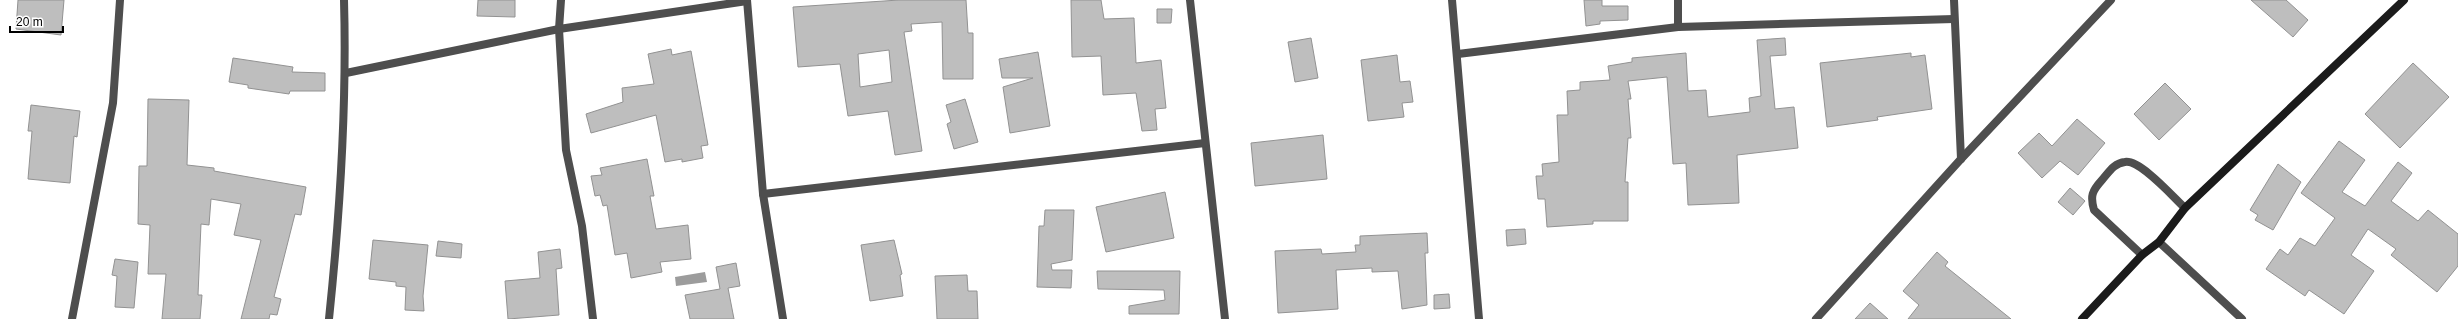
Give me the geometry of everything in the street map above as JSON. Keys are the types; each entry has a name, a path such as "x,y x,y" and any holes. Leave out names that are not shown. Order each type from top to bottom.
{"street":[{"path":"72,319 113,103 120,0"},
{"path":"329,319 339,223 346,73 344,0"},
{"path":"561,0 559,29 566,150 582,226 593,319"},
{"path":"1190,0 1226,319"},
{"path":"1452,0 1458,54 1479,319"},
{"path":"1678,0 1678,27"},
{"path":"1954,0 1961,159"},
{"path":"1816,319 1961,159 2111,0"},
{"path":"2082,319 2142,255 2159,242 2185,208 2404,0"},
{"path":"346,73 559,29 747,1 763,194 783,319"},
{"path":"1458,54 1678,27 1954,19"},
{"path":"763,194 1205,143"},
{"path":"2142,255 2094,210 2091,201 2092,192 2115,165 2127,161 2138,164 2185,208"},
{"path":"2159,242 2242,319"}],"shaded area":[{"path":"705,272 707,282 676,286 675,277"}],"building":[{"path":"18,0 64,0 61,35 16,29"},
{"path":"478,0 515,0 515,17 477,16"},
{"path":"899,0 966,0 968,33 973,33 973,79 943,79 942,22 911,24 912,31 904,32 922,151 895,155 888,111 848,116 840,64 798,67 793,7","holes":["889,50 892,82 860,87 858,54"]},
{"path":"1071,0 1101,0 1104,19 1134,18 1136,63 1161,60 1166,108 1155,109 1157,130 1142,131 1136,93 1103,95 1101,56 1072,57"},
{"path":"1584,0 1602,0 1602,6 1628,6 1628,20 1600,21 1600,24 1586,26"},
{"path":"2251,0 2286,0 2308,20 2293,37"},
{"path":"1157,9 1172,9 1171,23 1157,23"},
{"path":"1311,38 1318,78 1295,82 1288,42"},
{"path":"1785,38 1786,55 1770,56 1775,109 1794,107 1798,148 1737,155 1739,203 1688,205 1686,163 1673,164 1667,77 1628,81 1631,99 1628,99 1631,138 1628,138 1625,182 1628,182 1628,221 1593,221 1593,224 1547,227 1545,199 1538,199 1536,176 1543,176 1542,164 1559,162 1557,115 1568,115 1567,91 1580,90 1580,82 1610,80 1608,66 1632,62 1632,58 1686,53 1688,91 1706,90 1708,117 1750,112 1749,98 1761,96 1757,40"},
{"path":"671,49 672,55 691,51 708,145 701,146 703,158 682,162 682,159 665,162 656,115 591,133 586,114 623,102 622,88 654,84 648,54"},
{"path":"1038,52 1050,126 1010,133 1003,87 1033,78 1002,78 999,59"},
{"path":"1911,53 1911,57 1925,55 1932,109 1877,117 1878,120 1827,127 1820,63"},
{"path":"1397,55 1400,82 1410,81 1413,102 1402,103 1404,117 1368,121 1361,60"},
{"path":"233,58 293,67 292,72 325,73 325,91 290,91 289,94 248,88 248,85 229,82"},
{"path":"2413,63 2449,97 2400,148 2365,114"},
{"path":"2165,83 2191,109 2159,140 2134,114"},
{"path":"148,99 189,100 187,165 214,168 214,171 306,187 301,215 295,214 274,297 281,299 277,315 270,314 269,319 241,319 261,240 234,235 241,204 211,199 209,225 201,224 198,295 202,295 200,319 162,319 166,274 148,274 150,225 138,224 139,166 147,166"},
{"path":"965,99 978,142 954,149 947,124 951,122 946,105"},
{"path":"31,105 80,111 77,137 74,136 70,183 28,179 32,131 28,131"},
{"path":"2077,119 2105,143 2078,175 2060,161 2042,178 2018,153 2039,133 2052,146"},
{"path":"1323,135 1327,179 1255,186 1251,143"},
{"path":"2339,141 2365,160 2342,192 2365,206 2398,162 2412,173 2391,201 2418,221 2428,210 2458,234 2458,266 2437,292 2391,255 2396,249 2368,229 2351,255 2374,271 2344,314 2309,290 2305,296 2266,269 2280,249 2288,255 2300,238 2315,246 2335,218 2301,193"},
{"path":"647,159 654,196 650,196 656,229 688,225 691,259 660,262 662,272 631,278 627,253 615,255 607,205 603,206 600,195 595,196 591,176 602,175 600,168"},
{"path":"2278,164 2301,182 2273,230 2255,220 2258,215 2250,210"},
{"path":"2070,188 2085,201 2073,215 2058,202"},
{"path":"1165,192 1174,238 1106,252 1096,207"},
{"path":"1045,210 1074,210 1072,260 1051,264 1052,270 1072,270 1071,288 1037,287 1039,226 1044,226"},
{"path":"1525,229 1526,244 1507,246 1506,230"},
{"path":"1427,233 1428,253 1425,253 1427,305 1402,309 1398,271 1372,272 1372,268 1336,270 1338,309 1278,313 1275,251 1321,249 1322,254 1356,252 1355,245 1360,245 1360,236"},
{"path":"373,240 428,245 423,296 424,311 405,310 406,287 396,286 396,282 369,279"},
{"path":"894,240 902,274 900,275 903,296 870,301 861,245"},
{"path":"438,241 462,244 461,258 436,256"},
{"path":"560,249 562,268 556,269 559,315 508,319 505,281 540,278 538,252"},
{"path":"1937,252 1948,262 1945,266 2011,319 1908,319 1919,305 1903,291"},
{"path":"115,259 138,262 134,308 115,307 117,276 112,275"},
{"path":"736,263 740,286 728,288 734,319 690,319 685,295 720,289 716,267"},
{"path":"1097,271 1180,271 1179,314 1129,314 1129,306 1165,300 1164,290 1098,289"},
{"path":"967,275 968,291 977,291 978,319 937,319 935,276"},
{"path":"1449,294 1450,308 1434,309 1434,295"},
{"path":"1870,303 1888,319 1855,319"}]}
